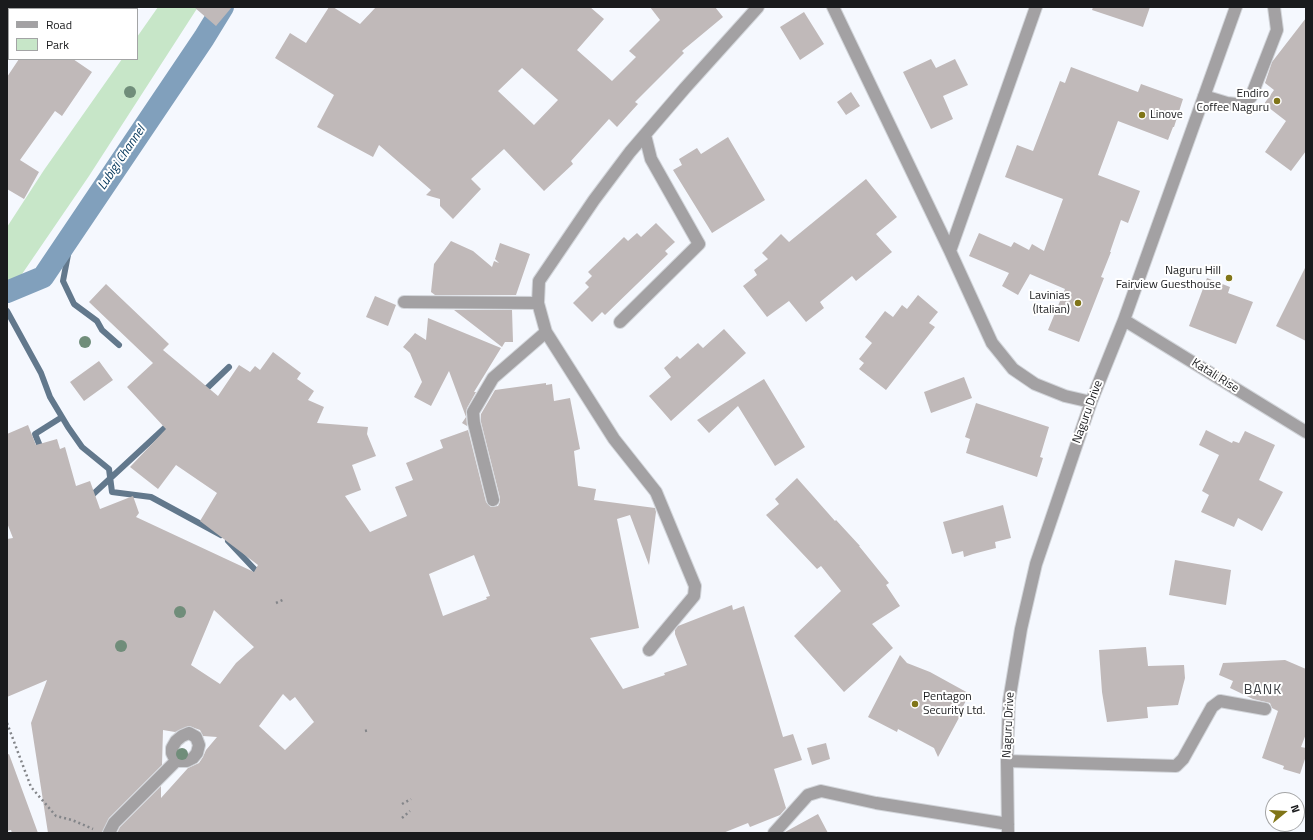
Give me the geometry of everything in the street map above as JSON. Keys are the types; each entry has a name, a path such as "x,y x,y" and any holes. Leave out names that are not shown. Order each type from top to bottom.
{"street":[{"path":"649,650 694,596 695,586 656,492 614,439 546,332 538,303 539,281 594,200 644,136 758,7"},
{"path":"833,7 950,250 992,343 1013,369 1035,384 1065,396 1091,402"},
{"path":"950,250 1036,7"},
{"name":"Naguru Drive","path":"1008,828 1007,761 1009,701 1024,615 1036,564 1091,402 1124,320 1236,7"},
{"path":"1204,96 1236,104 1252,97 1277,30 1274,7"},
{"path":"620,322 699,244 651,159 644,136"},
{"path":"404,302 538,303"},
{"name":"Katali Rise","path":"1124,320 1306,432"},
{"path":"493,500 474,423 473,412 493,378 546,332"},
{"path":"1007,761 1176,766 1183,759 1212,707 1220,701 1265,709"},
{"path":"110,833 114,823 176,761"},
{"path":"774,833 808,795 821,791 1008,828"}],"path":[{"path":"276,603 285,599"},
{"path":"7,724 31,787 56,816 72,820 96,830"},
{"path":"402,804 411,799"},
{"path":"402,818 410,811"}],"green space":[{"path":"158,7 198,7 89,176 7,296 7,227 44,170 121,60 138,60 138,36"}],"building":[{"path":"194,7 232,7 216,26"},
{"path":"329,7 333,7 360,24 376,7 590,7 604,19 577,50 612,81 636,57 629,51 660,20 650,7 715,7 723,17 682,51 684,53 635,102 638,104 617,127 609,119 571,161 573,164 544,191 504,149 471,179 481,189 453,219 440,206 440,199 426,195 431,190 379,145 373,157 317,127 334,95 275,58 290,33 306,43","holes":["522,68 558,100 534,125 498,91"]},
{"path":"1093,7 1150,7 1143,27 1092,10"},
{"path":"804,12 824,44 800,60 780,27"},
{"path":"1306,18 1306,151 1291,171 1265,152 1286,121 1264,104 1274,90 1265,83 1272,62"},
{"path":"931,59 936,68 955,59 968,85 943,96 953,119 931,129 903,72"},
{"path":"18,60 74,60 92,72 62,116 55,111 20,160 39,172 24,199 7,189 7,77"},
{"path":"1071,67 1138,92 1141,84 1183,99 1168,140 1118,121 1098,175 1140,191 1128,223 1121,220 1101,277 1104,278 1079,342 1048,330 1065,289 1030,274 1018,295 1002,286 1009,273 969,256 979,233 1011,247 1014,242 1029,250 1032,244 1044,251 1063,199 1005,177 1017,145 1033,151 1060,81 1065,83"},
{"path":"851,92 860,106 846,115 837,102"},
{"path":"728,137 765,200 712,233 673,170 682,165 679,159 697,148 701,154"},
{"path":"866,179 897,217 876,234 892,252 856,281 852,276 820,302 824,308 806,322 789,301 767,317 743,286 757,275 754,270 768,259 762,253 781,234 789,242"},
{"path":"656,223 675,242 665,251 668,254 605,315 602,312 592,322 573,303 589,287 585,283 592,276 588,272 624,237 628,241 637,233 641,237"},
{"path":"451,241 473,251 492,267 494,261 499,263 495,259 500,243 530,254 516,295 435,295 431,292 434,264"},
{"path":"1306,266 1306,341 1276,326"},
{"path":"1207,278 1230,287 1228,293 1253,302 1236,344 1189,326"},
{"path":"106,284 169,344 163,350 218,396 239,365 250,372 255,366 260,370 273,352 301,373 297,379 314,391 308,400 324,407 317,423 368,427 367,434 376,456 352,465 361,490 345,496 370,532 407,516 395,487 413,480 406,463 443,448 440,440 468,430 486,502 491,507 498,506 500,498 481,422 481,414 495,390 546,383 546,385 552,384 554,401 570,398 580,449 574,451 578,486 596,489 594,500 655,508 656,512 649,565 630,515 617,519 639,628 590,638 623,689 665,675 664,673 687,665 675,634 675,630 678,626 732,605 733,610 744,606 783,737 793,734 802,760 774,769 786,808 780,815 750,827 748,823 723,833 117,833 120,827 161,786 161,798 188,768 199,763 206,750 217,737 203,736 200,730 189,726 175,732 163,730 162,765 109,818 102,833 48,833 31,723 47,680 7,697 7,539 13,538 7,523 7,434 28,425 36,445 57,439 60,449 65,447 76,486 90,481 100,509 133,496 139,513 136,517 254,572 258,565 200,521 217,493 176,465 158,489 130,467 166,429 127,387 153,363 89,302","holes":["474,555 490,596 486,597 487,599 443,616 429,574","214,610 254,647 236,663 220,684 191,665","283,694 290,701 295,697 314,722 285,750 259,726"]},
{"path":"918,295 938,312 929,323 935,327 886,390 859,369 864,363 859,359 872,343 865,337 885,311 893,317 902,305 907,309"},
{"path":"375,296 396,305 388,326 366,317"},
{"path":"454,310 512,310 513,342 505,342 502,347"},
{"path":"428,318 501,348 474,392 476,392 467,408 467,426 462,423 466,417 449,371 431,406 414,397 422,382 410,353 403,347 415,333 426,340"},
{"path":"724,329 746,353 671,421 649,396 671,377 664,368 677,356 680,359 698,343 703,348"},
{"path":"99,361 113,380 84,401 70,382"},
{"path":"964,377 972,398 931,413 924,392"},
{"path":"764,379 805,447 775,466 738,406 709,433 697,420"},
{"path":"976,403 1049,427 1040,457 1043,458 1037,477 966,453 970,439 965,437"},
{"path":"1206,430 1232,443 1233,441 1239,443 1245,431 1275,445 1259,480 1283,492 1262,531 1238,518 1234,527 1201,512 1209,495 1202,491 1219,455 1199,445"},
{"path":"797,478 835,521 836,520 860,546 889,583 886,585 900,606 872,624 893,648 844,692 794,636 841,591 821,566 817,569 766,515 779,504 775,499"},
{"path":"1003,505 1011,538 995,542 996,548 964,557 963,551 952,554 943,522"},
{"path":"1175,560 1231,570 1226,605 1169,595"},
{"path":"1146,647 1148,666 1184,665 1185,678 1178,705 1147,707 1148,718 1107,722 1102,692 1099,650"},
{"path":"900,655 907,663 930,672 970,694 959,713 961,714 938,757 934,748 898,729 897,732 868,717"},
{"path":"1285,660 1306,669 1306,734 1301,747 1306,748 1306,756 1300,774 1283,769 1284,766 1262,758 1278,711 1272,708 1270,703 1253,699 1230,688 1233,681 1219,675 1223,663"},
{"path":"826,743 830,759 812,765 807,748"},
{"path":"9,754 38,833 12,833 11,830 7,831 7,755"},
{"path":"818,814 828,833 784,833 785,832"}],"waterway":[{"name":"Lubigi Channel","path":"7,292 43,277 204,38 223,7"},
{"path":"72,234 63,281 74,304 97,321 102,330 119,345"},
{"path":"7,311 41,373 50,397 68,427 82,447 109,469 112,492 151,497 221,535"},
{"path":"203,392 229,367"},
{"path":"42,451 35,434 62,417"},
{"path":"89,498 170,423"},
{"path":"228,541 260,575"}],"place":[{"name":"Endiro Coffee Naguru","path":"1277,101"},
{"name":"Linove","path":"1142,115"},
{"name":"Naguru Hill Fairview Guesthouse","path":"1229,278"},
{"name":"Lavinias (Italian)","path":"1078,303"},
{"name":"Pentagon Security Ltd.","path":"915,704"}],"district":[{"name":"BANK","path":"1263,691"}]}
